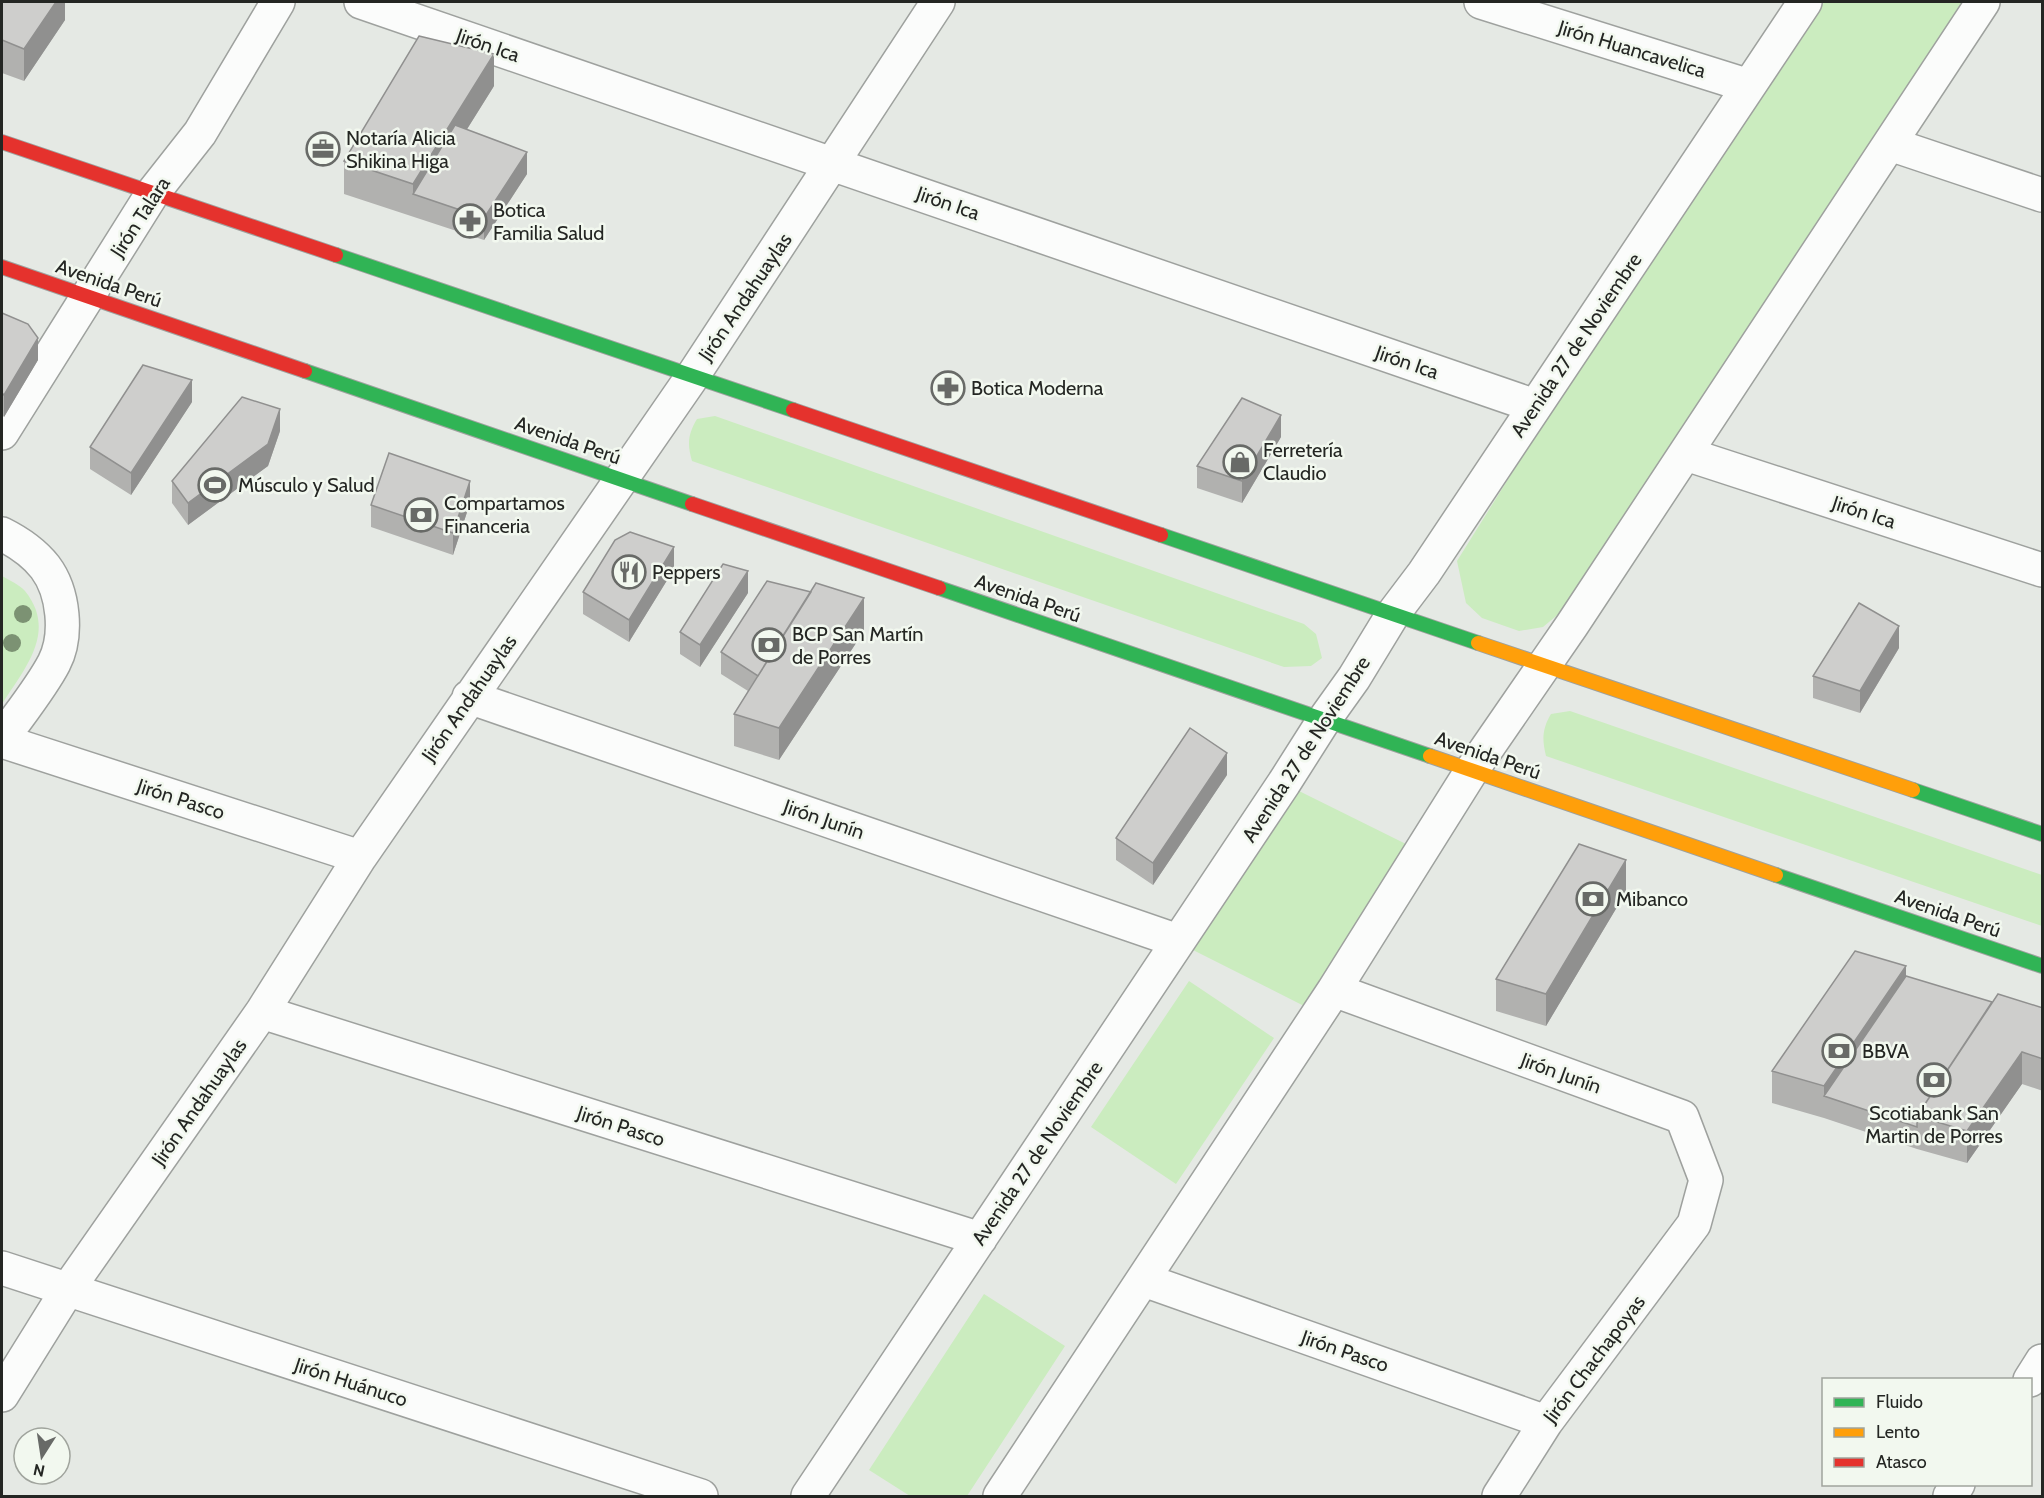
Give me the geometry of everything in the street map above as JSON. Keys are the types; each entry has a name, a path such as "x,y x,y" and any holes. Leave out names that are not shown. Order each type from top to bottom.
{"main road":[{"path":"2,142 2043,834"},
{"name":"Avenida Perú","path":"2,267 2043,966"}],"street":[{"name":"Jirón Talara","path":"2,433 152,194 200,133 278,2"},
{"name":"Jirón Ica","path":"361,2 420,11 833,164 1535,406"},
{"name":"Jirón Andahuaylas","path":"2,1395 68,1289 262,1012 360,857 692,377 938,2"},
{"name":"Jirón Huancavelica","path":"1481,2 1749,86"},
{"name":"Avenida 27 de Noviembre","path":"808,1497 1354,678 1393,614 1424,573 1804,2"},
{"path":"1000,1497 1334,990 1472,771 1686,454 1983,2"},
{"path":"1890,144 2043,195"},
{"name":"Jirón Ica","path":"1686,454 2043,570"},
{"name":"Jirón Pasco","path":"2,534 18,541 46,568 60,598 64,631 54,663 2,740 360,857"},
{"name":"Jirón Junín","path":"469,697 1178,941"},
{"name":"Jirón Junín","path":"1334,990 1682,1117 1706,1180 1694,1224"},
{"name":"Jirón Pasco","path":"262,1012 980,1239"},
{"name":"Jirón Chachapoyas","path":"1499,1497 1546,1422 1694,1224"},
{"name":"Jirón Huánuco","path":"2,1268 701,1497"},
{"name":"Jirón Pasco","path":"1144,1280 1546,1422"},
{"path":"2031,1378 2043,1361"}],"green space":[{"path":"1824,2 1967,2 1561,612 1543,627 1519,631 1482,618 1466,603 1457,561 1575,372"},
{"path":"715,416 1304,624 1316,634 1322,658 1311,666 1284,667 692,461 689,439 694,424 697,419"},
{"path":"2,576 25,591 34,606 38,621 38,636 28,664 2,704"},
{"path":"1570,711 2042,875 2042,926 1546,756 1544,735 1548,719 1551,714"},
{"path":"1297,790 1408,845 1308,1008 1191,949"},
{"path":"1189,981 1274,1038 1176,1184 1091,1127"},
{"path":"984,1294 1065,1346 967,1496 910,1496 869,1470"}],"building":[{"path":"2,2 56,2 24,49 2,40"},
{"path":"419,36 494,54 413,184 344,161"},
{"path":"455,125 527,152 484,218 413,194"},
{"path":"2,313 28,324 38,338 4,395 2,393"},
{"path":"143,365 192,380 131,473 90,447"},
{"path":"242,397 280,409 268,444 188,503 172,481"},
{"path":"1242,398 1281,415 1242,481 1197,466"},
{"path":"389,453 470,481 453,533 371,505"},
{"path":"630,532 674,547 629,620 583,592 615,540"},
{"path":"723,564 748,571 700,645 680,632"},
{"path":"767,581 811,592 758,676 721,652"},
{"path":"816,583 864,598 779,728 734,714"},
{"path":"1859,603 1899,626 1860,691 1813,676"},
{"path":"1190,728 1227,753 1153,863 1116,838"},
{"path":"1579,844 1626,860 1546,994 1496,979"},
{"path":"1855,951 1906,966 1824,1086 1772,1071"},
{"path":"1906,976 1992,1002 1917,1116 1917,1127 1824,1096"},
{"path":"1998,994 2043,1008 2043,1059 2022,1052 1967,1131 1917,1116"}],"traffic: fast":[{"path":"336,255 793,410"},
{"path":"305,371 692,504"},
{"path":"1161,535 1478,643"},
{"path":"939,588 1430,756"},
{"path":"1913,790 2042,834"},
{"path":"1776,875 2042,966"}],"traffic: slow":[{"path":"1478,643 1913,790"},
{"path":"1430,756 1776,875"}],"traffic: jam":[{"path":"2,142 336,255"},
{"path":"2,267 305,371"},
{"path":"793,410 1161,535"},
{"path":"692,504 939,588"}],"place":[{"name":"Notaría Alicia Shikina Higa","path":"323,149"},
{"name":"Botica Familia Salud","path":"470,221"},
{"name":"Botica Moderna","path":"948,388"},
{"name":"Ferretería Claudio","path":"1240,462"},
{"name":"Músculo y Salud","path":"215,485"},
{"name":"Compartamos Financeria","path":"421,515"},
{"name":"Peppers","path":"629,572"},
{"name":"BCP San Martín de Porres","path":"769,645"},
{"name":"Mibanco","path":"1593,899"},
{"name":"BBVA","path":"1839,1051"},
{"name":"Scotiabank San Martin de Porres","path":"1934,1080"}]}
